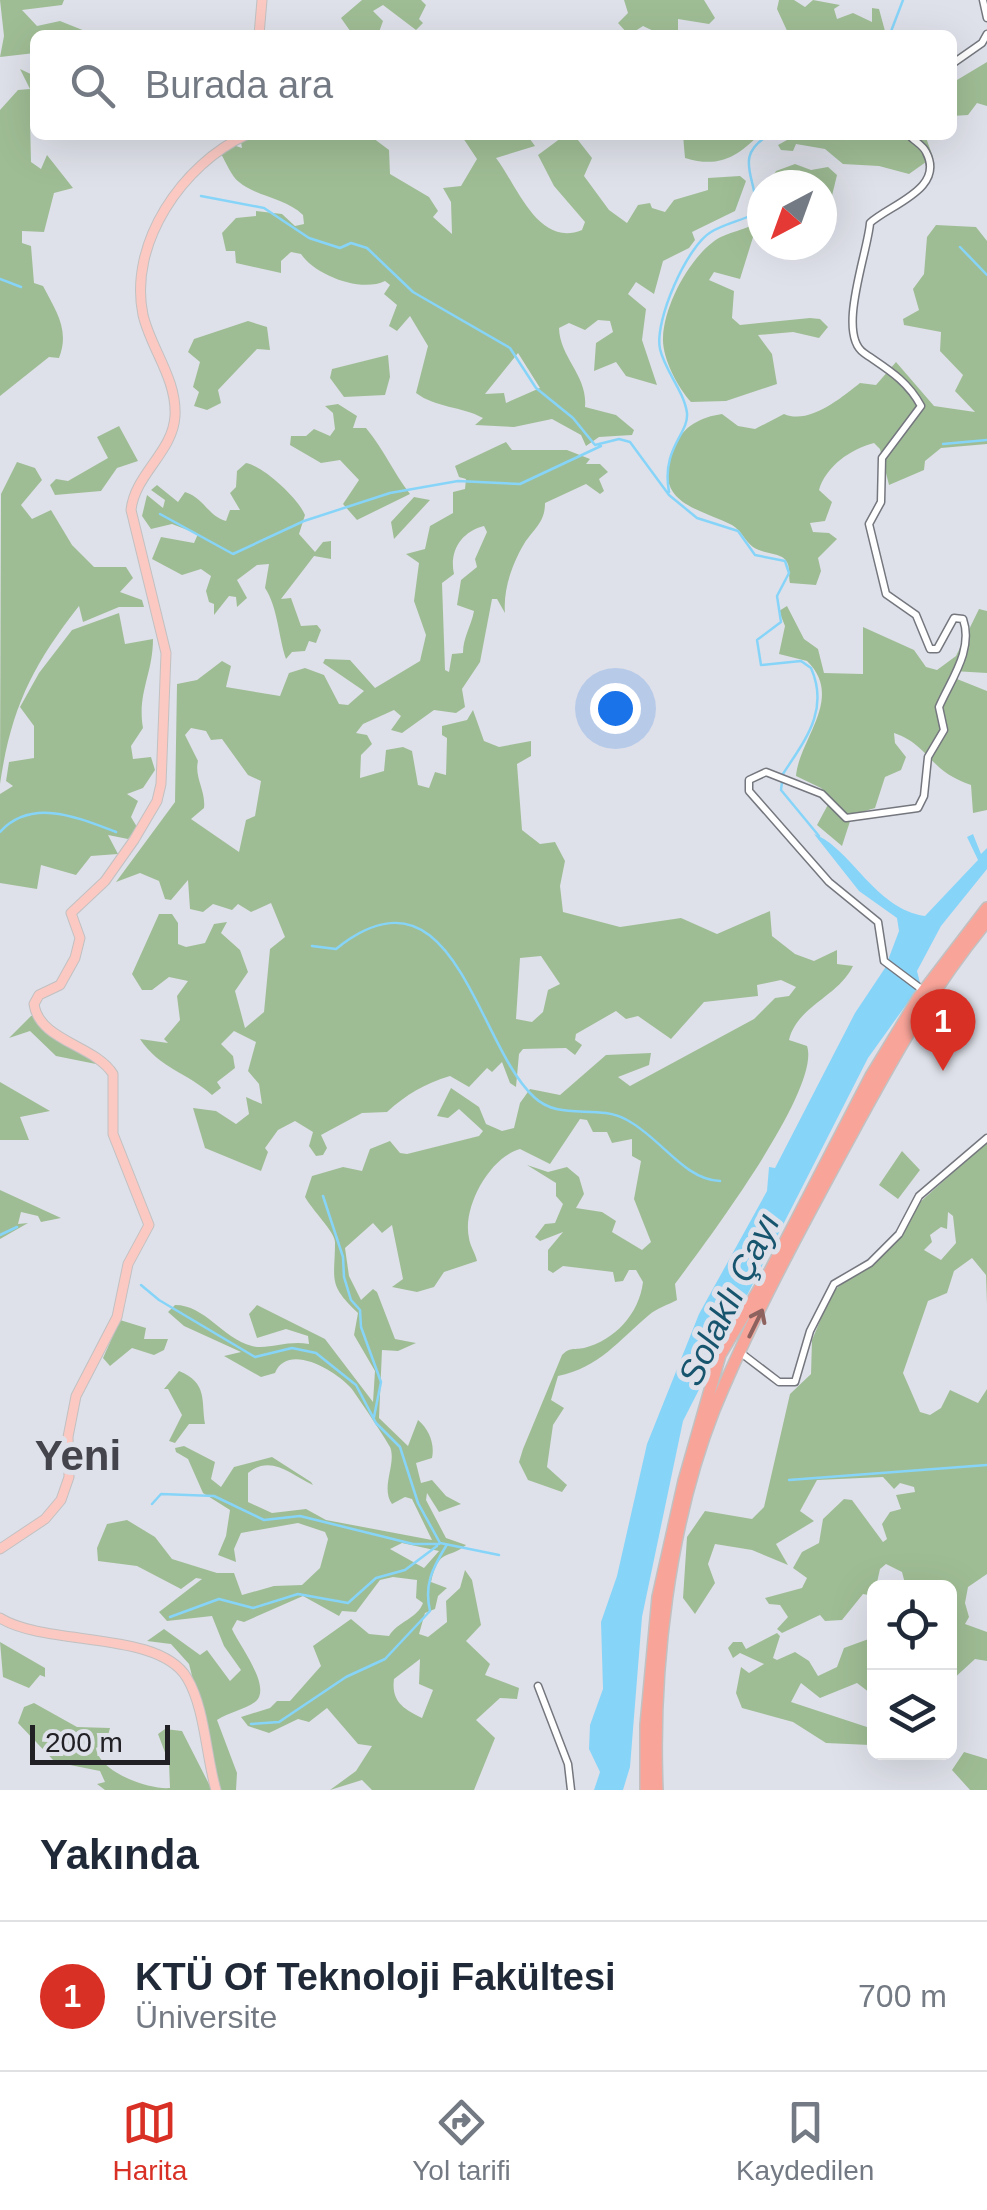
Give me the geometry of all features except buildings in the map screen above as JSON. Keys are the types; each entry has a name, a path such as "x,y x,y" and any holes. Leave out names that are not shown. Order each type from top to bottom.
{"highway":[{"path":"646,1790 646,1725 658,1597 720,1356 770,1271 871,1076 922,990 987,908"},
{"path":"656,1790 659,1666 668,1595 694,1476 734,1369 820,1191 910,1026 987,921"},
{"path":"720,1356 730,1348 740,1354"},
{"path":"720,1356 734,1369"}],"main road":[{"path":"259,30 262,0"},
{"path":"0,1549 44,1520 61,1500 69,1477 68,1437 76,1396 117,1317 128,1264 148,1230 113,1134 113,1074 99,1059 59,1036 35,1013 34,1004 39,996 60,985 75,958 80,938 71,913 105,881 157,801 165,729 166,653 131,510 133,492 172,433 176,399 143,314 143,264 164,212 186,178 221,147 236,140"},
{"path":"3,1622 156,1653 175,1662 189,1680 216,1790"}],"street":[{"path":"983,0 987,18"},
{"path":"957,60 982,43 987,34"},
{"path":"914,140 927,153 930,167 918,191 870,223 854,298 853,339 863,353 894,372 921,406 882,458 881,502 870,524 886,594 916,615 930,650 938,649 954,618 964,619 962,653 952,688 938,708 944,730 928,757 924,796 918,808 846,818 822,794 766,772 750,780 749,792 829,882 878,922 884,961 922,990"},
{"path":"740,1354 780,1382 795,1382 810,1330 834,1284 870,1263 900,1234 919,1196 987,1138"},
{"path":"538,1686 568,1764 571,1790"}],"green space":[{"path":"0,0 64,0 62,5 22,10 37,26 60,21 82,30 30,30 30,54 0,57 4,36"},
{"path":"362,0 421,0 426,5 419,19 423,23 416,30 383,5 373,11 383,21 380,30 349,30 341,18"},
{"path":"624,0 704,0 715,18 709,24 678,19 678,30 651,30 643,26 624,30 618,23 628,13"},
{"path":"779,0 794,0 805,7 813,0 840,5 834,9 837,19 853,13 872,22 872,8 879,9 885,30 787,30 777,9"},
{"path":"987,62 987,106 977,103 968,115 957,116 957,80"},
{"path":"20,69 30,74 30,89"},
{"path":"30,89 31,162 41,169 47,155 73,188 54,193 44,232 22,231 22,243 31,246 34,283 43,286 60,321 63,338 59,358 49,357 0,396 0,110 18,90"},
{"path":"245,140 376,140 389,150 390,174 429,197 438,211 433,217 452,234 451,202 443,188 461,186 477,159 464,140 531,140 535,146 496,158 530,211 553,230 567,233 582,230 585,222 554,186 538,155 558,140 578,140 592,158 584,176 609,210 627,223 638,205 650,203 652,208 665,212 674,200 708,190 708,178 740,176 746,181 735,211 692,232 695,240 689,248 663,261 654,294 636,282 628,294 646,309 642,340 657,385 626,376 616,362 594,371 596,343 613,332 610,321 598,320 585,330 569,323 559,328 564,349 582,386 585,407 616,415 634,430 632,435 599,437 586,446 581,435 552,419 514,427 475,425 483,418 416,393 428,346 410,316 397,331 389,326 397,305 384,294 390,285 385,281 364,285 339,280 317,269 301,254 291,252 281,261 281,273 236,263 235,251 226,251 222,233 236,218 256,216 256,211 282,214 295,226 304,224 303,215 296,209 246,187 234,176 221,154 233,145 242,148","holes":["518,353 540,388 506,403 504,393 485,394"]},
{"path":"683,140 753,140 726,159 707,162 685,158"},
{"path":"787,140 927,140 933,157 909,174 879,166 843,164 825,149 796,144 793,151 781,150 778,145"},
{"path":"795,164 811,170 779,170"},
{"path":"936,225 976,227 987,241 987,444 941,448 925,461 924,470 889,485 880,449 874,443 848,454 822,481 819,490 832,502 825,521 810,523 813,532 829,533 837,539 818,558 821,571 816,585 790,583 788,566 782,557 756,549 735,527 692,508 673,492 668,466 674,447 688,428 714,415 722,414 738,426 755,429 784,414 814,413 860,383 876,385 896,362 934,406 975,412 955,391 963,375 940,351 941,332 904,325 903,319 919,310 913,289 924,274 927,237"},
{"path":"747,227 747,256 740,279 714,272 709,280 734,291 732,318 740,325 810,318 820,319 828,327 819,338 793,332 758,335 772,354 777,384 726,401 691,402 665,354 664,325 686,272 719,238"},
{"path":"248,321 267,327 270,350 257,349 218,390 221,403 207,410 194,406 199,392 193,387 200,362 188,352 194,339"},
{"path":"388,355 390,377 385,395 344,397 330,378 332,369"},
{"path":"338,404 357,416 353,428 366,428 410,494 357,520 343,504 359,480 340,460 321,463 290,445 291,436 306,436 314,429 330,436 335,429 333,413 325,406"},
{"path":"119,426 138,461 117,468 101,491 55,495 50,485 56,479 68,481 108,458 97,437"},
{"path":"506,442 512,450 567,450 590,459 586,464 600,464 608,472 599,479 604,491 600,494 586,484 545,503 541,521 512,569 505,613 497,599 492,599 480,662 462,689 465,707 456,713 434,710 402,733 391,730 401,716 394,710 363,724 356,733 367,735 372,744 361,755 360,778 384,771 386,750 403,747 412,751 418,785 429,788 435,772 446,775 447,738 442,735 442,726 467,720 473,710 484,741 499,747 531,741 531,756 517,764 522,830 540,844 555,842 565,861 560,886 563,912 620,927 681,918 717,934 770,911 772,936 795,954 814,961 837,950 837,964 853,966 838,986 793,1028 789,1040 807,1046 807,1067 797,1096 757,1167 675,1284 677,1300 652,1313 597,1360 558,1376 551,1400 564,1408 553,1425 547,1467 567,1485 562,1492 528,1480 519,1462 523,1449 562,1355 606,1339 624,1324 641,1294 643,1282 636,1270 629,1270 623,1281 615,1282 613,1272 563,1266 553,1273 548,1270 548,1250 563,1232 540,1241 535,1237 545,1224 555,1223 563,1204 556,1196 556,1183 527,1165 548,1172 567,1167 579,1177 584,1194 576,1208 602,1212 616,1221 612,1232 642,1250 651,1242 634,1199 641,1161 632,1156 632,1139 612,1143 607,1132 593,1132 587,1120 580,1119 550,1164 520,1149 498,1162 481,1185 470,1212 469,1238 477,1261 444,1272 434,1287 417,1292 392,1287 403,1279 392,1225 382,1233 373,1223 345,1248 349,1276 361,1300 373,1289 377,1292 395,1339 416,1343 398,1351 382,1350 379,1418 408,1446 418,1420 422,1424 433,1453 432,1458 416,1463 421,1483 432,1480 446,1496 461,1504 439,1512 427,1493 426,1500 446,1538 466,1545 437,1564 431,1582 447,1588 438,1596 435,1609 425,1613 419,1634 428,1637 447,1622 446,1601 460,1588 465,1570 472,1580 481,1625 466,1641 490,1664 485,1675 519,1688 517,1699 500,1698 476,1720 495,1738 474,1790 372,1790 362,1780 330,1790 356,1771 372,1746 358,1744 327,1708 309,1722 298,1719 269,1733 248,1726 241,1717 270,1708 277,1701 290,1701 321,1666 313,1646 351,1619 369,1634 389,1636 423,1603 416,1598 417,1580 393,1577 380,1580 356,1612 342,1611 339,1616 303,1596 244,1622 237,1620 232,1629 258,1677 260,1696 217,1720 237,1773 236,1790 221,1790 189,1664 171,1644 147,1641 164,1629 200,1655 207,1650 230,1681 241,1670 224,1646 212,1616 167,1621 159,1612 202,1579 196,1578 181,1589 137,1566 98,1561 97,1548 107,1524 127,1520 155,1537 172,1559 217,1573 234,1573 242,1595 274,1586 302,1585 320,1568 328,1539 325,1532 298,1523 241,1533 234,1549 236,1562 218,1555 230,1510 203,1493 188,1459 176,1452 175,1448 184,1446 215,1462 211,1479 221,1487 234,1467 272,1457 311,1482 313,1485 273,1466 265,1465 248,1473 248,1502 272,1513 306,1509 326,1520 432,1540 412,1499 405,1497 392,1504 388,1490 390,1447 344,1381 312,1362 301,1360 290,1360 275,1373 261,1377 224,1356 241,1352 184,1326 168,1312 175,1305 186,1306 252,1346 309,1344 308,1336 286,1329 257,1338 249,1314 257,1305 325,1339 373,1402 375,1371 354,1335 358,1313 337,1288 334,1238 305,1197 312,1176 343,1167 362,1171 370,1149 390,1141 400,1153 407,1154 479,1136 483,1131 459,1109 448,1118 437,1116 451,1088 479,1107 486,1124 502,1131 514,1128 520,1103 530,1089 560,1095 606,1055 651,1053 649,1065 618,1077 630,1086 754,1019 775,998 789,996 796,987 781,980 757,985 758,996 704,1002 671,1039 638,1016 626,1019 616,1011 576,1034 575,1040 582,1045 575,1055 566,1048 523,1049 519,1054 516,1087 510,1083 502,1062 492,1072 487,1068 469,1087 450,1076 441,1079 416,1090 387,1112 362,1113 321,1135 327,1148 323,1155 316,1156 309,1146 313,1132 295,1121 278,1130 265,1148 268,1152 261,1171 205,1148 193,1108 216,1111 236,1124 249,1114 246,1097 262,1104 259,1084 248,1071 256,1042 234,1031 221,1044 233,1056 235,1068 217,1082 221,1088 212,1095 156,1057 140,1039 168,1043 164,1039 180,1020 177,996 188,981 169,977 152,990 142,990 132,974 159,914 172,914 178,923 178,944 186,947 205,943 214,924 227,922 221,933 240,950 248,972 235,991 245,1028 264,1012 270,949 285,937 271,903 251,912 238,904 232,910 213,904 203,912 190,909 188,880 171,900 165,899 159,881 140,873 116,882 175,802 177,684 197,680 222,661 231,666 226,687 280,696 289,673 305,668 324,675 339,704 348,705 364,691 323,663 325,659 350,660 375,688 420,661 426,635 414,601 419,563 406,554 425,549 430,526 453,513 453,492 465,489 466,479 459,477 455,466","holes":["484,526 487,532 475,559 477,567 461,580 457,605 474,611 463,653 452,654 449,672 445,670 442,583 454,574 455,550 469,533","191,728 206,731 211,740 222,739 248,775 261,781 255,816 246,820 239,852 191,819 204,808 204,802 198,761 185,735","541,956 560,984 548,990 543,1012 532,1022 516,1019 520,958","402,1543 439,1551 424,1568 390,1549","420,1659 419,1684 433,1690 422,1718 400,1704 394,1679"]},
{"path":"17,462 35,468 42,480 21,505 32,519 51,510 72,545 94,567 126,567 133,578 120,592 142,600 144,607 119,607 83,622 79,606 26,689 10,733 0,784 1,494"},
{"path":"246,463 270,476 295,500 305,515 299,534 315,552 323,542 331,541 331,559 314,556 281,599 291,598 301,626 317,625 321,630 316,643 309,641 305,651 292,652 286,659 265,588 269,564 257,565 237,580 247,598 237,607 236,597 229,596 214,615 214,604 209,602 206,591 211,576 201,569 182,575 152,559 161,537 194,543 198,534 172,524 151,529 142,516 147,495 163,508 165,500 151,490 157,485 178,502 185,492 197,498 226,521 230,510 240,510 230,493 236,487 237,471"},
{"path":"414,497 430,500 394,539 391,522"},
{"path":"787,606 804,639 818,649 824,673 863,674 863,627 914,650 926,667 937,670 956,656 979,609 987,611 987,673 953,671 952,677 987,691 987,810 973,813 971,785 946,772 915,744 894,733 895,743 906,757 901,770 885,777 875,808 852,815 842,846 817,825 831,799 821,788 796,776 817,718 822,689 818,675 807,661 779,654 785,626 779,611"},
{"path":"119,613 125,644 153,639 142,704 143,728 131,746 133,759 151,757 155,770 143,788 127,794 138,801 131,817 137,827 128,839 108,835 118,854 91,856 76,875 41,865 37,889 0,883 0,794 13,786 6,781 9,762 34,758 34,726 20,707 39,673 72,630"},
{"path":"31,1016 101,1065 56,1056 30,1031 9,1038"},
{"path":"0,1082 50,1111 20,1117 29,1140 0,1140"},
{"path":"987,1142 987,1304 986,1275 972,1258 954,1271 947,1293 928,1301 903,1373 920,1412 930,1415 941,1408 950,1390 978,1403 987,1389 987,1574 968,1587 965,1603 969,1617 965,1624 987,1632 987,1661 975,1659 957,1676 957,1580 904,1580 902,1572 886,1564 878,1580 867,1580 867,1595 863,1594 842,1620 825,1621 820,1615 782,1633 777,1629 788,1617 780,1605 769,1604 765,1598 802,1588 807,1578 793,1568 802,1552 819,1543 823,1519 844,1499 852,1500 883,1542 887,1539 882,1524 890,1512 901,1509 896,1495 915,1492 914,1487 900,1483 894,1489 883,1477 817,1480 800,1511 814,1521 776,1544 788,1565 752,1550 715,1544 708,1564 715,1583 695,1614 683,1598 687,1537 705,1511 752,1519 764,1507 790,1394 811,1374 812,1340 832,1292 901,1237 919,1203","holes":["948,1212 953,1216 956,1243 941,1260 924,1250 932,1242 930,1235 941,1227 947,1229"]},
{"path":"902,1151 920,1170 898,1199 879,1185"},
{"path":"0,1190 61,1218 41,1222 38,1216 21,1212 18,1224 28,1223 0,1239"},
{"path":"120,1320 146,1328 144,1339 168,1339 164,1350 154,1355 132,1348 110,1366 103,1358"},
{"path":"179,1371 199,1387 205,1424 189,1424 175,1443 169,1441 182,1415 168,1389 164,1389"},
{"path":"777,1633 780,1636 773,1658 795,1652 809,1661 818,1676 837,1667 844,1648 867,1640 867,1691 857,1683 820,1698 801,1683 791,1702 867,1727 867,1745 826,1743 793,1722 742,1708 736,1693 741,1667 749,1673 764,1664 740,1653 733,1658 728,1648 733,1642 742,1642 746,1649"},
{"path":"0,1642 45,1668 45,1677 40,1675 29,1688 3,1677"},
{"path":"34,1703 77,1727 110,1728 106,1743 96,1748 99,1757 115,1772 150,1786 170,1788 169,1763 158,1734 165,1729 182,1731 212,1790 105,1790 97,1784 105,1782 100,1771 55,1762 18,1723 24,1707"},
{"path":"964,1752 987,1759 987,1790 970,1790 952,1770"}],"water":[{"name":"Solaklı Çayı","path":"814,834 840,852 892,902 925,916 978,860 967,837 973,834 981,854 987,848 987,869 941,926 917,971 920,983 916,991 868,1058 683,1421 642,1617 630,1767 623,1790 594,1790 600,1772 589,1749 590,1725 603,1689 601,1622 617,1576 647,1444 699,1314 767,1191 769,1167 775,1168 855,1013 885,968 899,931 897,918 859,891"}],"waterway":[{"path":"892,30 903,0"},
{"path":"669,492 669,464 687,413 660,349 662,321 674,285 702,240 716,229 754,214 749,162 762,140"},
{"path":"201,196 264,208 309,238 340,248 351,243 367,248 413,292 510,348 536,388 573,418 595,445 619,439 630,442 669,495 697,518 738,531 755,555 785,561 789,573 777,596 781,622 757,640 761,665 801,661 811,668 818,698 812,725 783,774"},
{"path":"960,247 987,275"},
{"path":"0,279 21,287"},
{"path":"943,444 987,440"},
{"path":"160,514 233,554 304,521 390,493 458,481 520,484 601,446"},
{"path":"782,782 781,790 819,836"},
{"path":"0,832 13,821 41,813 71,817 116,832"},
{"path":"312,946 336,949 376,926 409,925 435,940 458,968 514,1072 534,1097 555,1109 603,1113 627,1120 683,1166 707,1179 720,1181"},
{"path":"323,1196 343,1257 351,1300 360,1310 361,1327 381,1382 374,1417"},
{"path":"0,1235 17,1227"},
{"path":"141,1285 159,1300 255,1357 292,1348 316,1353 356,1385 376,1423 400,1447 418,1503 440,1543 499,1555"},
{"path":"789,1480 987,1465"},
{"path":"152,1504 161,1494 214,1496 264,1520 300,1516 413,1544 439,1544"},
{"path":"170,1617 219,1599 253,1608 298,1594 348,1603 376,1578 405,1570 437,1546"},
{"path":"251,1724 279,1722 346,1677 385,1659 430,1611 431,1577 446,1546"}],"place":[{"name":"KTÜ Of Teknoloji Fakültesi","path":"943,1071"}],"district":[{"name":"Yeni","path":"78,1455"}]}
